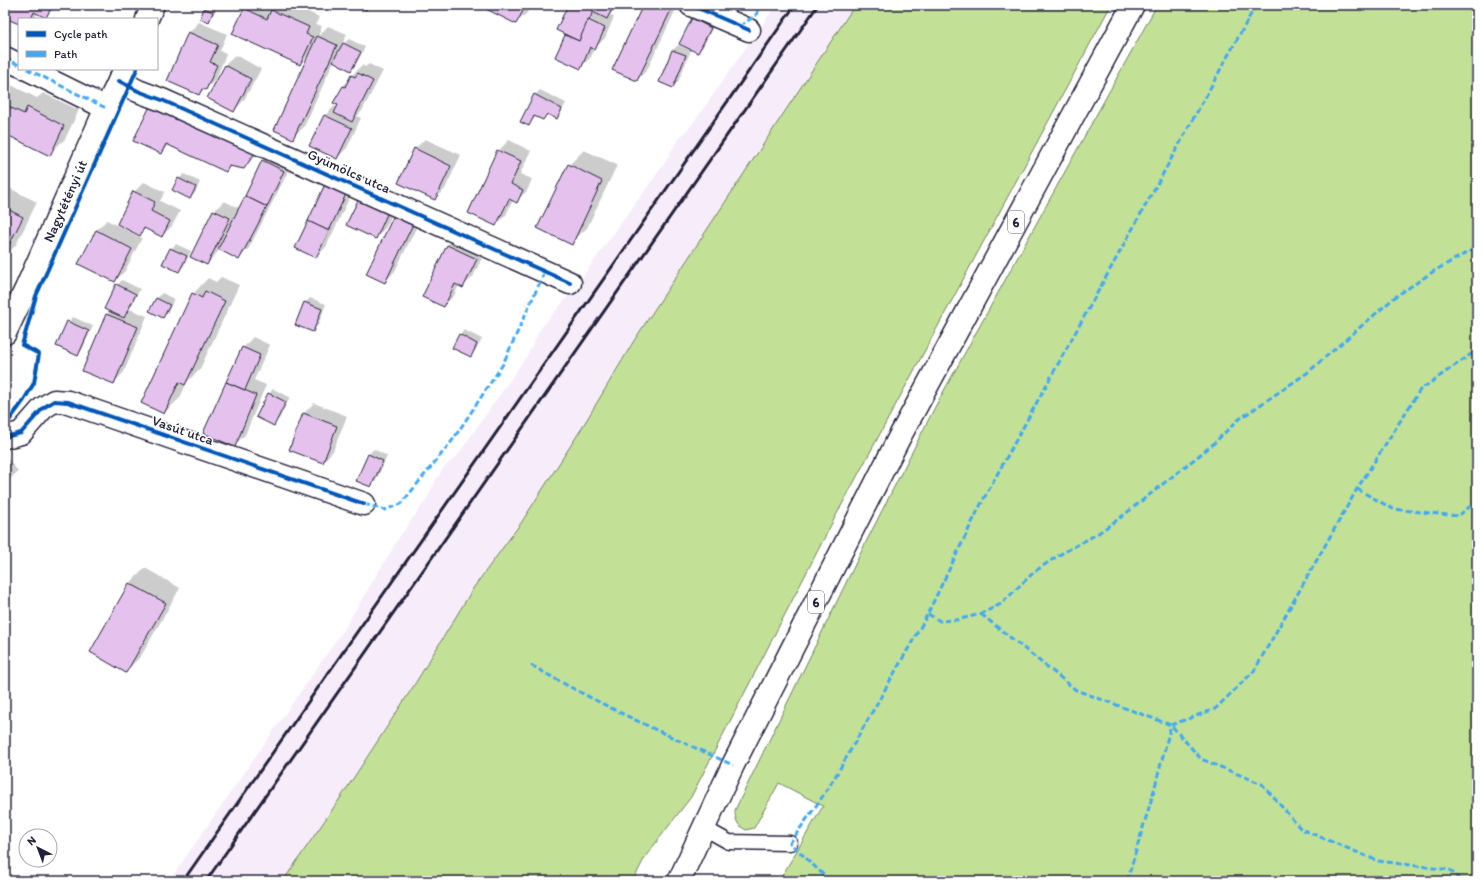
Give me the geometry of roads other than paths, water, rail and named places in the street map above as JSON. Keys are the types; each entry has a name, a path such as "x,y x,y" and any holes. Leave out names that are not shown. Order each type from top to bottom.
{"main road":[{"path":"147,18 153,5"},
{"path":"692,5 749,30"},
{"name":"6","path":"679,881 733,765 899,438 1133,5"},
{"path":"5,58 18,64"},
{"path":"29,70 106,108"},
{"name":"Nagytétényi út","path":"5,333 122,75"},
{"name":"Gyümölcs utca","path":"122,75 138,91 162,100 570,282"},
{"name":"Vasút utca","path":"5,437 21,433 43,408 54,401 68,402 364,504"}],"lane":[{"path":"704,828 729,842 790,843"}],"railway":[{"path":"183,881 795,5"},
{"path":"206,881 818,5"}]}
